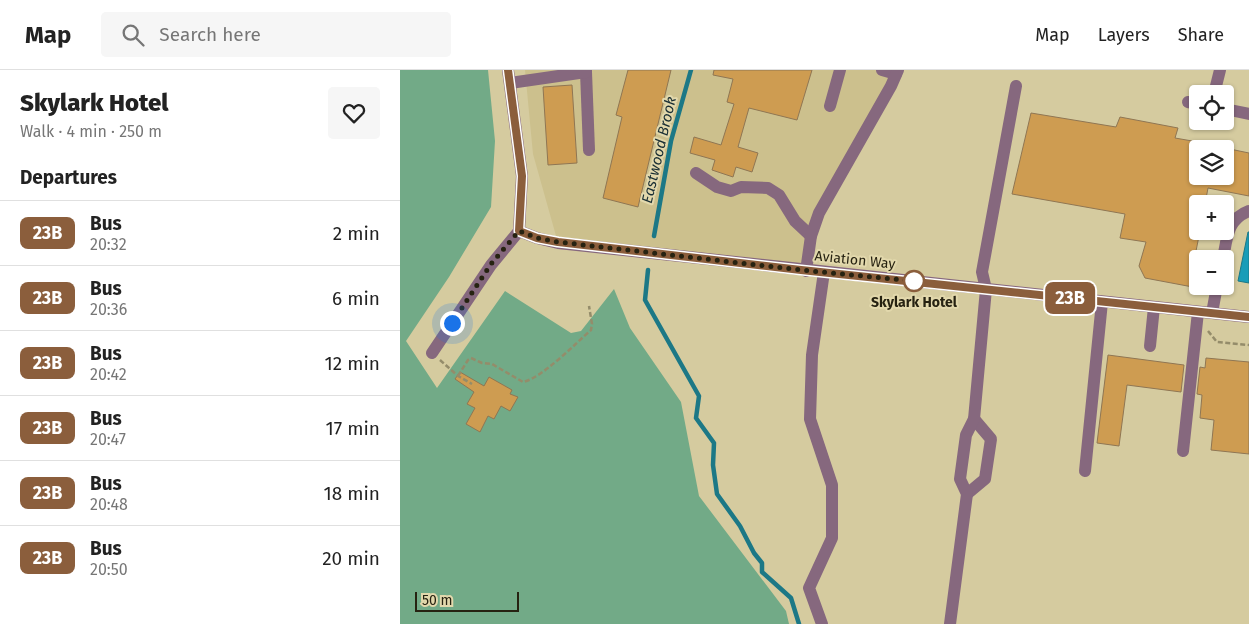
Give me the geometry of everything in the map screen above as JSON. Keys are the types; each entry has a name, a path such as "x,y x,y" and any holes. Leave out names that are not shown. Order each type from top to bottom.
{"street":[{"path":"830,106 840,70"},
{"path":"806,271 811,236 819,213 897,72 882,70"},
{"path":"1216,85 1220,70"},
{"path":"432,353 491,264 519,231 522,176 509,76 586,71 590,150"},
{"path":"950,624 966,494 960,479 966,435 974,419 986,289 982,272 1016,86"},
{"path":"1234,111 1249,114"},
{"path":"696,173 717,187 732,191 741,187 768,188 779,195 795,222 811,236"},
{"path":"1225,250 1229,228 1239,215 1249,211"},
{"name":"Aviation Way","path":"519,231 537,238 558,242 806,271 1249,317"},
{"path":"822,624 809,588 832,538 832,484 810,419 812,355 824,272"},
{"path":"1212,313 1216,295"},
{"path":"1085,471 1102,302"},
{"path":"1150,346 1154,307"},
{"path":"1182,451 1198,312"},
{"path":"966,494 985,479 991,439 974,419"}],"path":[{"path":"458,376 471,358 482,363 492,364 524,382 530,381 558,360 591,330 592,324 588,306"},
{"path":"432,353 458,376 472,384"}],"shaded area":[{"path":"525,70 902,70 812,222 801,270 558,243 533,154"}],"green space":[{"path":"400,70 488,70 495,141 491,207 449,277 406,341 437,388 505,291 571,333 581,331 614,289 630,328 681,402 699,496 786,611 789,624 400,624"}],"water":[{"path":"1249,232 1249,283 1238,281"}],"building":[{"path":"628,70 671,70 638,207 603,198 622,117 616,115"},
{"path":"714,70 812,70 797,120 749,108 738,147 758,153 752,172 736,167 733,177 712,170 715,160 690,153 694,137 721,145 734,104 727,102 733,79 713,75"},
{"path":"572,85 577,163 548,165 543,87"},
{"path":"1031,113 1116,127 1120,117 1178,128 1175,138 1189,140 1189,185 1234,185 1234,150 1249,153 1249,196 1208,188 1207,195 1189,195 1189,240 1198,240 1196,250 1189,250 1189,286 1145,278 1139,266 1146,242 1120,238 1125,214 1012,194"},
{"path":"1108,355 1184,365 1181,392 1127,385 1119,446 1097,443"},
{"path":"1206,358 1249,362 1249,454 1211,450 1214,420 1200,418 1202,395 1197,394 1200,367 1205,368"},
{"path":"460,372 484,386 489,377 512,390 510,394 518,397 510,411 501,406 494,419 488,416 480,432 466,424 475,408 467,404 474,392 455,379"}],"waterway":[{"name":"Eastwood Brook","path":"654,236 671,141 691,70"},
{"name":"Eastwood Brook","path":"648,270 645,300 699,396 696,418 714,443 713,465 717,494 740,526 754,553 762,563 762,572 791,598 799,624"}],"bus line":[{"name":"23B","path":"508,70 522,176 519,231 537,238 801,270 1249,317"}],"place":[{"name":"Skylark Hotel","path":"914,281"}],"route":[{"path":"452,323 491,264 519,231 537,238 558,242 914,281"}]}
